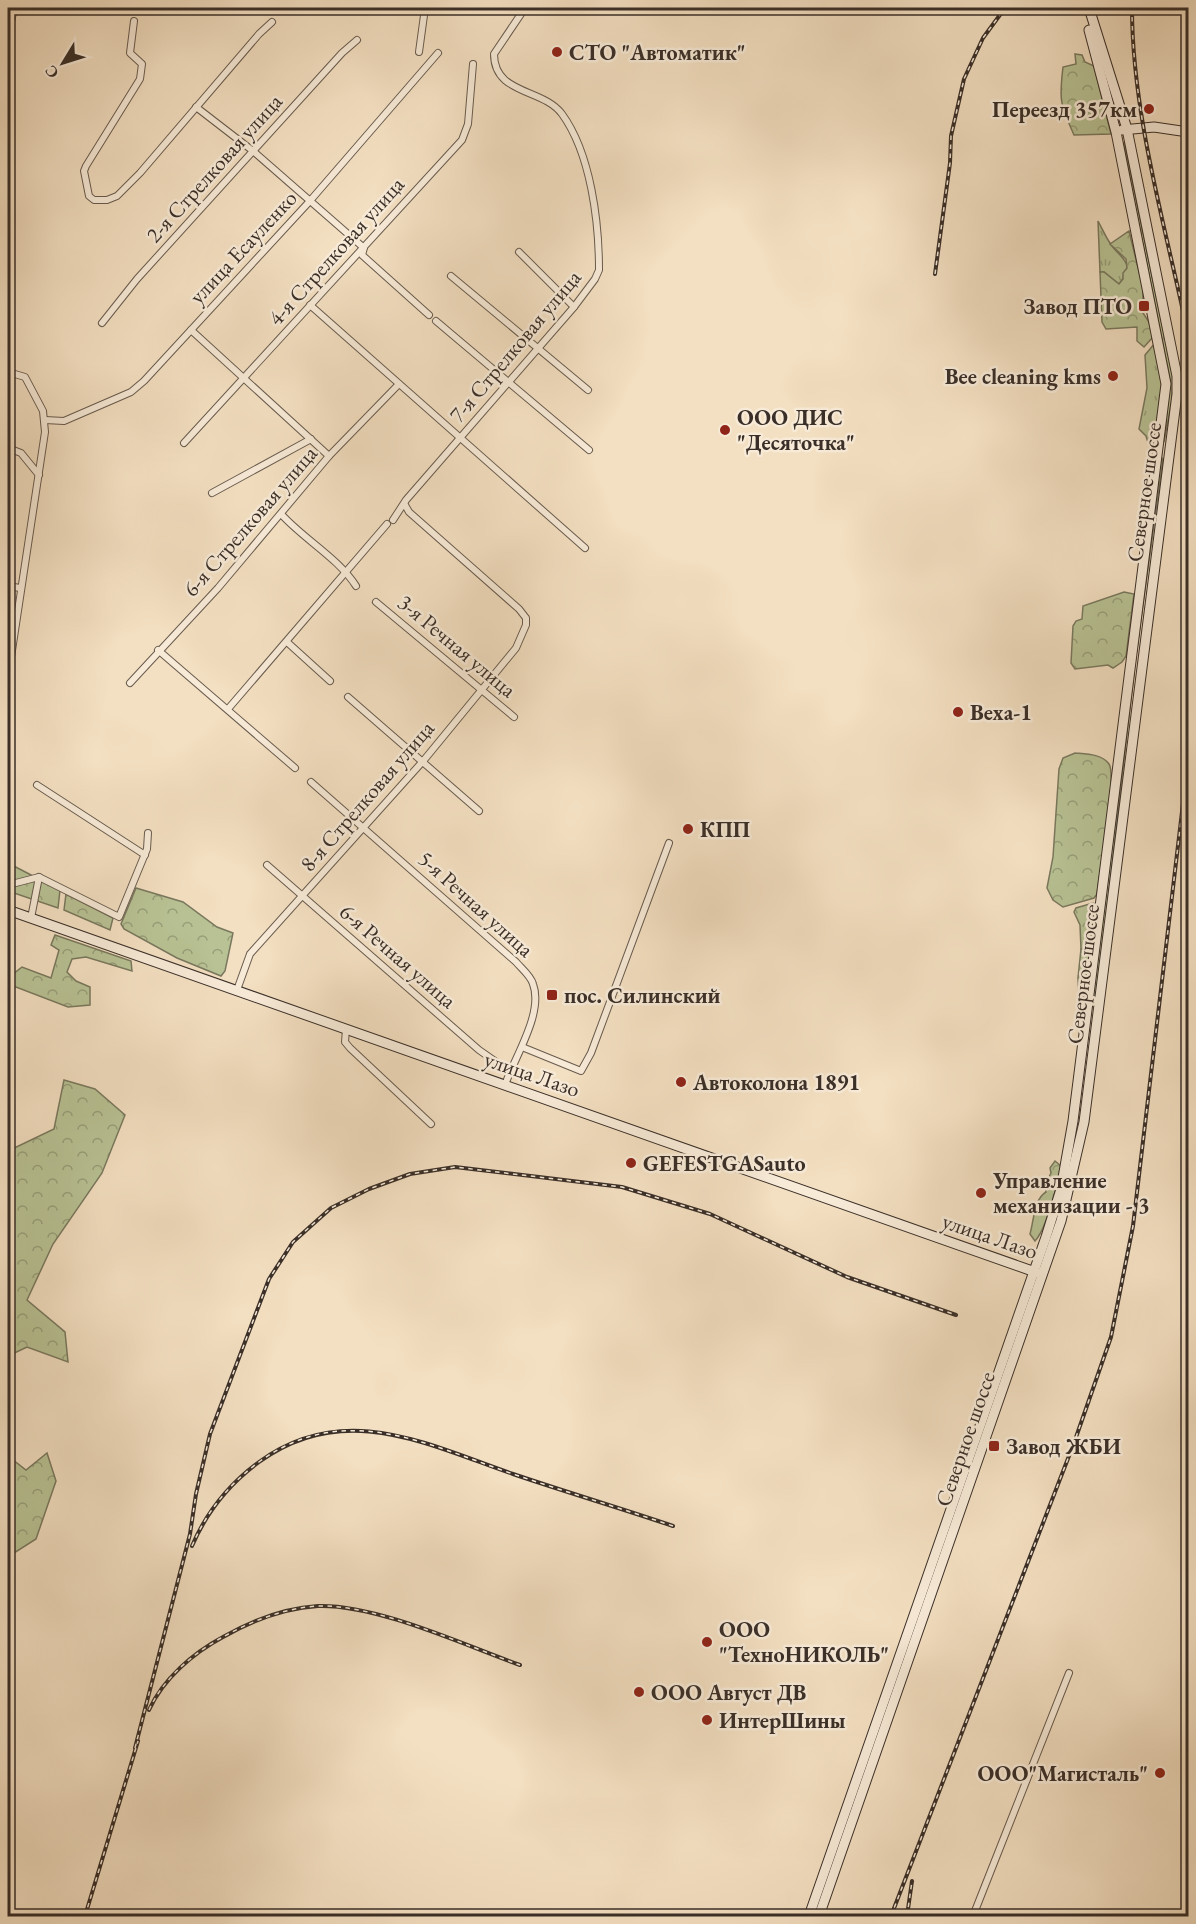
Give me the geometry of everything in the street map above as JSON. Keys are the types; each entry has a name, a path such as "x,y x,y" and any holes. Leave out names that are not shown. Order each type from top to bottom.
{"main road":[{"name":"Северное шоссе","path":"809,1917 934,1587 960,1500 1006,1366 1070,1191 1084,1122 1100,1006 1165,399 1164,368 1116,132 1083,8"},
{"name":"Северное шоссе","path":"1046,1252 1061,1189 1073,1121 1177,376 1127,129 1089,8"},
{"path":"1116,132 1154,127 1188,132"},
{"path":"1158,450 1168,451"},
{"name":"улица Лазо","path":"8,910 1039,1274"},
{"path":"1088,1005 1100,1006"},
{"path":"1073,1121 1084,1122"},
{"name":"Северное шоссе","path":"819,1917 924,1583 960,1500"},
{"path":"924,1583 934,1587"}],"street":[{"path":"8,36 14,8"},
{"path":"419,52 425,8"},
{"name":"7-я Стрелковая улица","path":"228,709 405,505 406,500 510,383 596,279 599,270 591,192 582,150 561,112 506,82 497,74 494,63 494,54 525,8"},
{"path":"134,21 130,53 142,64 140,80 84,171 89,196 94,200 107,200 117,196 140,173 259,34 272,22"},
{"name":"2-я Стрелковая улица","path":"102,323 137,279 342,53 357,40"},
{"name":"улица Есауленко","path":"45,420 64,421 131,392 309,202 438,53"},
{"name":"4-я Стрелковая улица","path":"184,443 462,140 468,124 473,64"},
{"path":"196,107 253,151 364,248 362,255 429,315"},
{"path":"519,252 574,307"},
{"path":"452,276 588,390"},
{"path":"310,305 420,405 462,438 585,548"},
{"path":"436,321 589,450"},
{"path":"191,330 329,456"},
{"path":"8,372 25,377 45,420 39,475 8,677"},
{"name":"6-я Стрелковая улица","path":"130,683 282,515 329,456 399,384"},
{"path":"212,493 311,439"},
{"path":"8,448 21,453 39,475"},
{"name":"8-я Стрелковая улица","path":"237,990 250,954 424,760 516,648 526,625 526,618 519,609 409,512 405,505"},
{"path":"282,515 298,533 347,573 356,586"},
{"path":"8,586 20,588"},
{"name":"3-я Речная улица","path":"376,602 514,717"},
{"path":"287,642 330,681"},
{"path":"158,650 295,768"},
{"path":"348,697 424,760 479,811"},
{"name":"5-я Речная улица","path":"311,782 516,962 533,984 534,1008 522,1047 509,1071 505,1085"},
{"path":"37,785 145,855"},
{"path":"8,885 39,878 119,917 145,855 148,833"},
{"path":"522,1047 581,1071 591,1053 669,843"},
{"name":"6-я Речная улица","path":"267,865 479,1050 509,1071"},
{"path":"30,918 39,878"},
{"path":"346,1029 345,1042 350,1048 431,1124"},
{"path":"973,1917 1069,1673"}],"green space":[{"path":"1075,54 1082,55 1085,62 1094,66 1111,134 1074,135 1063,109 1061,87 1063,67 1076,64"},
{"path":"1124,143 1173,375 1172,400 1164,442 1170,379"},
{"path":"1098,221 1108,240 1127,266 1127,271 1119,284 1104,272 1100,272"},
{"path":"1129,231 1143,288 1143,313 1149,322 1153,337 1144,347 1137,341 1137,327 1106,329 1102,322 1100,272 1104,272 1119,284 1123,279 1123,273 1127,268 1126,259 1110,244"},
{"path":"1155,343 1163,393 1154,445 1149,446 1146,436 1139,429 1147,388 1145,355"},
{"path":"1161,457 1163,459 1135,663"},
{"path":"1124,592 1134,594 1126,656 1113,668 1108,665 1075,669 1071,663 1073,626 1076,621 1082,619 1083,606"},
{"path":"1134,673 1097,996 1095,997 1093,995"},
{"path":"1075,753 1093,755 1106,761 1111,772 1111,786 1097,894 1094,898 1063,907 1053,900 1047,888 1053,857 1059,769 1063,758"},
{"path":"8,863 60,890 58,908 8,891"},
{"path":"136,888 183,902 217,927 233,933 225,971 221,976 177,958 124,929 121,924"},
{"path":"66,894 113,918 110,930 64,910"},
{"path":"1093,903 1096,905 1090,948 1081,949 1080,925 1074,912 1076,908"},
{"path":"55,935 131,961 132,971 86,957 72,959 67,972 76,981 90,987 90,1005 68,1007 8,984 8,971 13,974 22,967 51,978 59,950 51,945"},
{"path":"1090,948 1085,994 1079,998 1078,978 1081,949"},
{"path":"64,1080 95,1089 125,1115 102,1173 53,1244 27,1300 65,1332 68,1362 27,1347 8,1356 8,1151 54,1129"},
{"path":"1055,1161 1061,1166 1057,1183 1047,1217 1035,1241 1030,1234 1035,1210 1042,1195 1046,1192 1045,1185 1051,1173 1050,1168"},
{"path":"47,1453 56,1481 36,1539 8,1557 8,1456 26,1470"}],"railway":[{"path":"935,274 950,163 951,136 964,79 983,38 1005,8"},
{"path":"1132,8 1138,89 1144,130 1188,334"},
{"path":"891,1916 1074,1443 1111,1337 1133,1226 1188,761"},
{"path":"135,1748 190,1534 196,1494 210,1434 269,1279 293,1242 331,1208 369,1189 410,1174 455,1167 622,1187 710,1214 847,1277 956,1315"},
{"path":"192,1546 220,1499 238,1479 259,1462 291,1443 322,1434 354,1431 385,1434 417,1441 673,1526"},
{"path":"149,1710 171,1677 212,1643 257,1621 281,1612 306,1607 341,1607 393,1619 520,1665"},
{"path":"85,1916 138,1741"},
{"path":"907,1916 912,1881"}],"place":[{"name":"СТО \"Автоматик\"","path":"557,52"},
{"name":"Переезд 357км","path":"1149,109"},
{"name":"Завод ПТО","path":"1144,306"},
{"name":"Bee cleaning kms","path":"1113,376"},
{"name":"ООО ДИС \"Десяточка\"","path":"725,430"},
{"name":"Веха-1","path":"958,712"},
{"name":"КПП","path":"688,829"},
{"name":"пос. Силинский","path":"552,995"},
{"name":"Автоколона 1891","path":"681,1082"},
{"name":"GEFESTGASauto","path":"631,1163"},
{"name":"Управление механизации - 3","path":"981,1193"},
{"name":"Завод ЖБИ","path":"994,1446"},
{"name":"ООО \"ТехноНИКОЛЬ\"","path":"707,1642"},
{"name":"ООО Август ДВ","path":"639,1692"},
{"name":"ИнтерШины","path":"707,1720"},
{"name":"ООО\"Магисталь\"","path":"1160,1773"}]}
